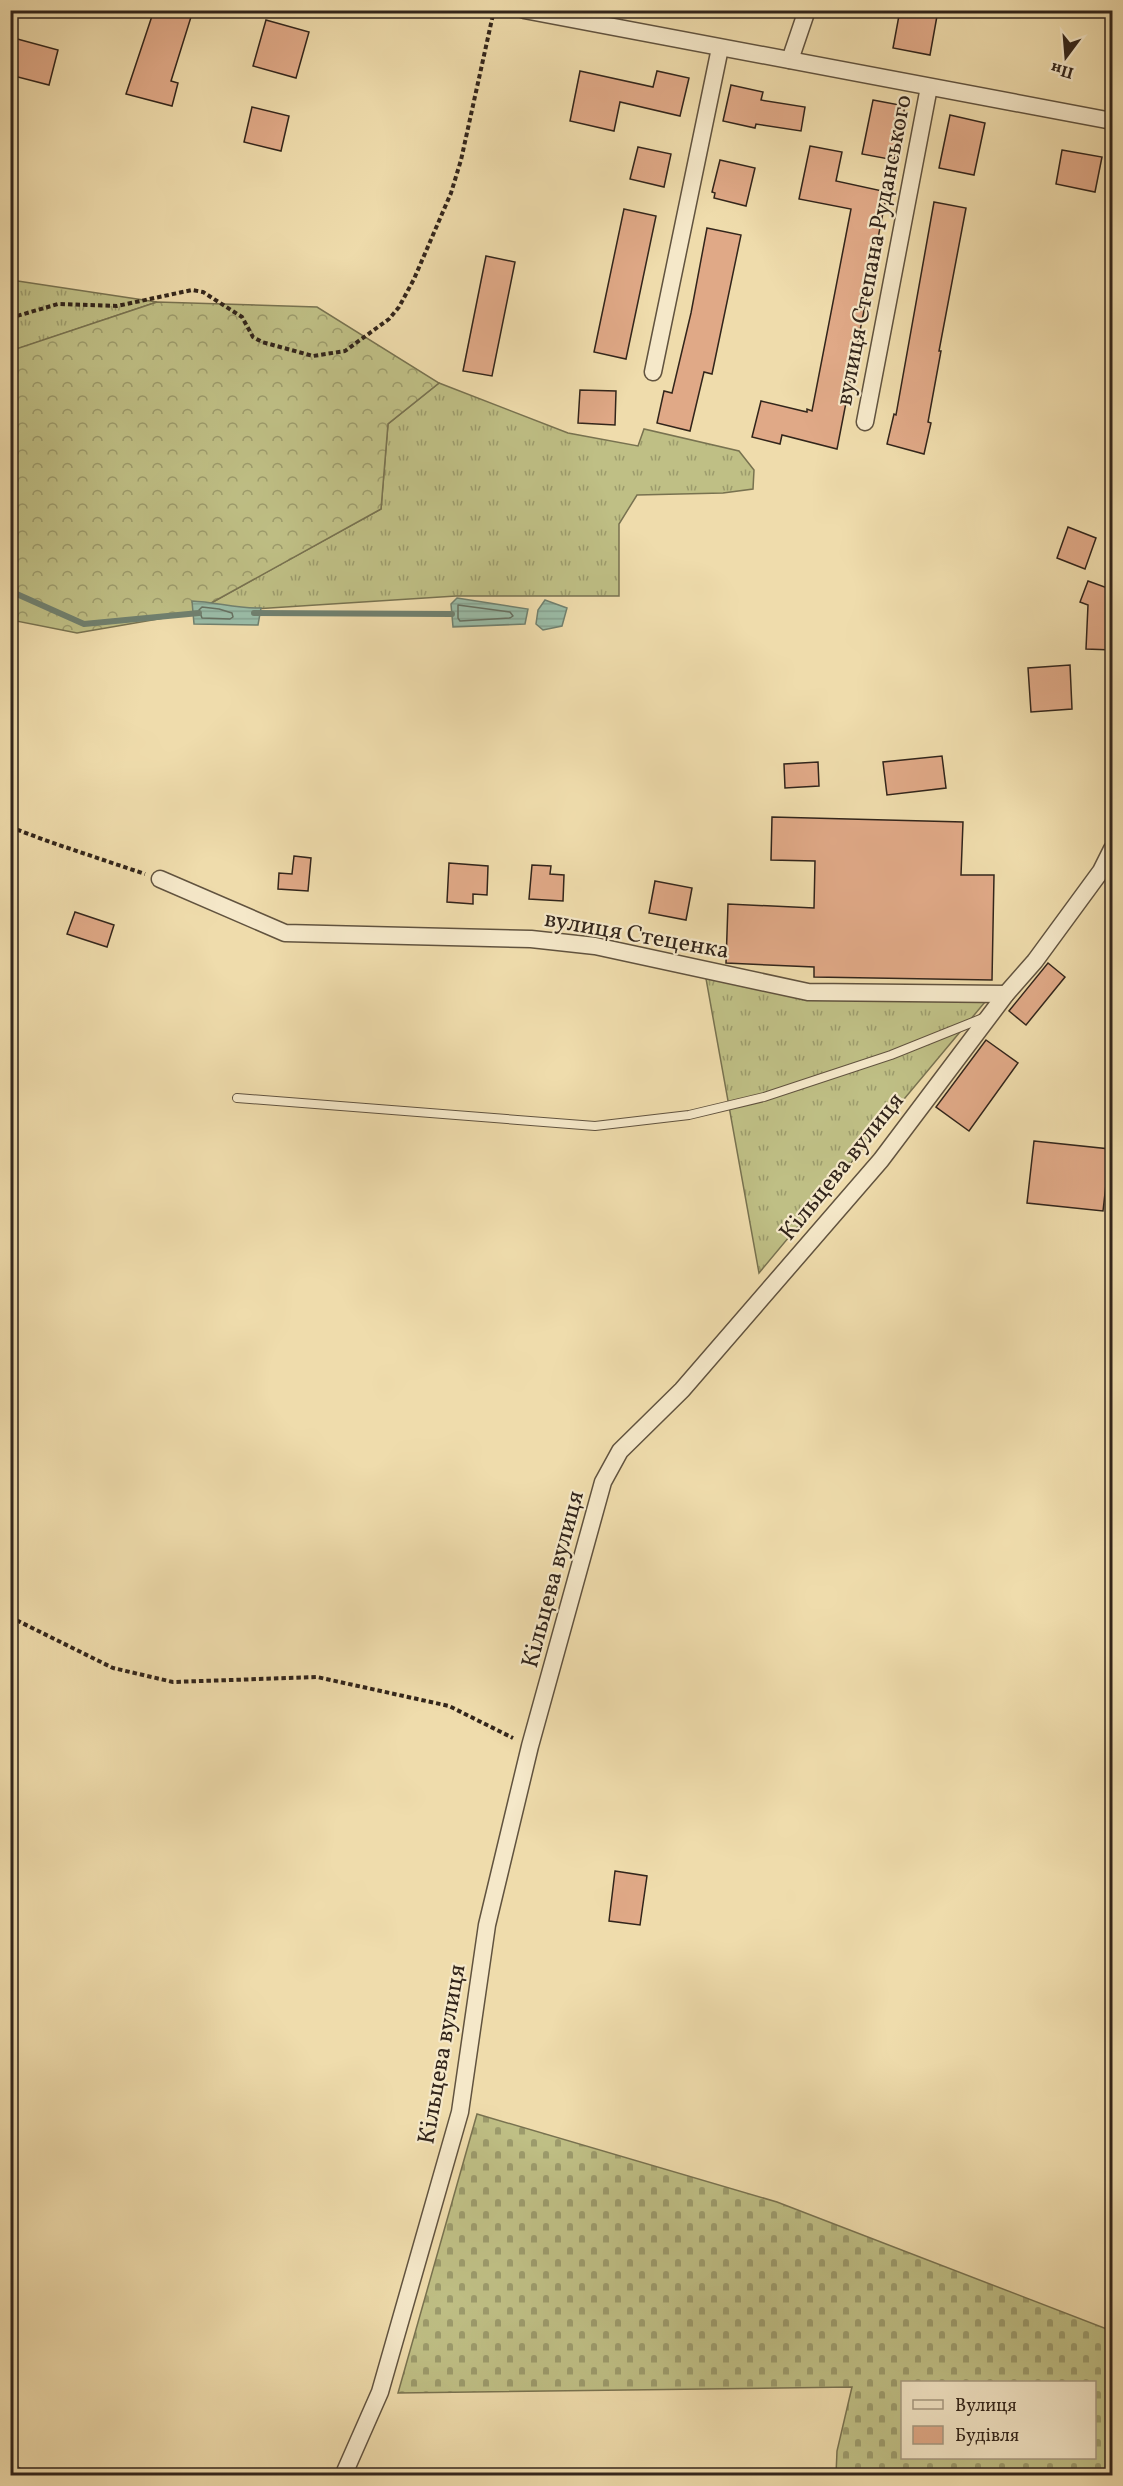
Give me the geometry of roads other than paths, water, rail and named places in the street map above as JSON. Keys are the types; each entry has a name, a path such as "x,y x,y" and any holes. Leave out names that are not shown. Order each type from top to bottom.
{"street":[{"name":"вулиця Степана Руданського","path":"525,10 1113,121"},
{"path":"790,60 807,10"},
{"path":"653,372 720,48"},
{"name":"вулиця Степана Руданського","path":"865,422 929,87"},
{"name":"Кільцева вулиця","path":"343,2475 380,2392 460,2112 487,1925 530,1746 603,1482 620,1450 682,1390 881,1160 1006,993 1035,961 1082,898 1101,872 1113,849"},
{"name":"вулиця Стеценка","path":"160,879 285,933 531,939 595,946 808,992 1006,993"}],"lane":[{"path":"237,1098 595,1126 689,1115 764,1096 891,1055 990,1015"},
{"path":"10,2467 24,2475"}],"water":[{"path":"457,598 528,609 525,624 453,627 451,604"},
{"path":"545,600 567,608 562,626 543,630 536,624 538,610"},
{"path":"192,601 261,608 258,625 194,624"}],"waterway":[{"path":"10,591 84,624 199,613"},
{"path":"254,613 452,614"}]}
